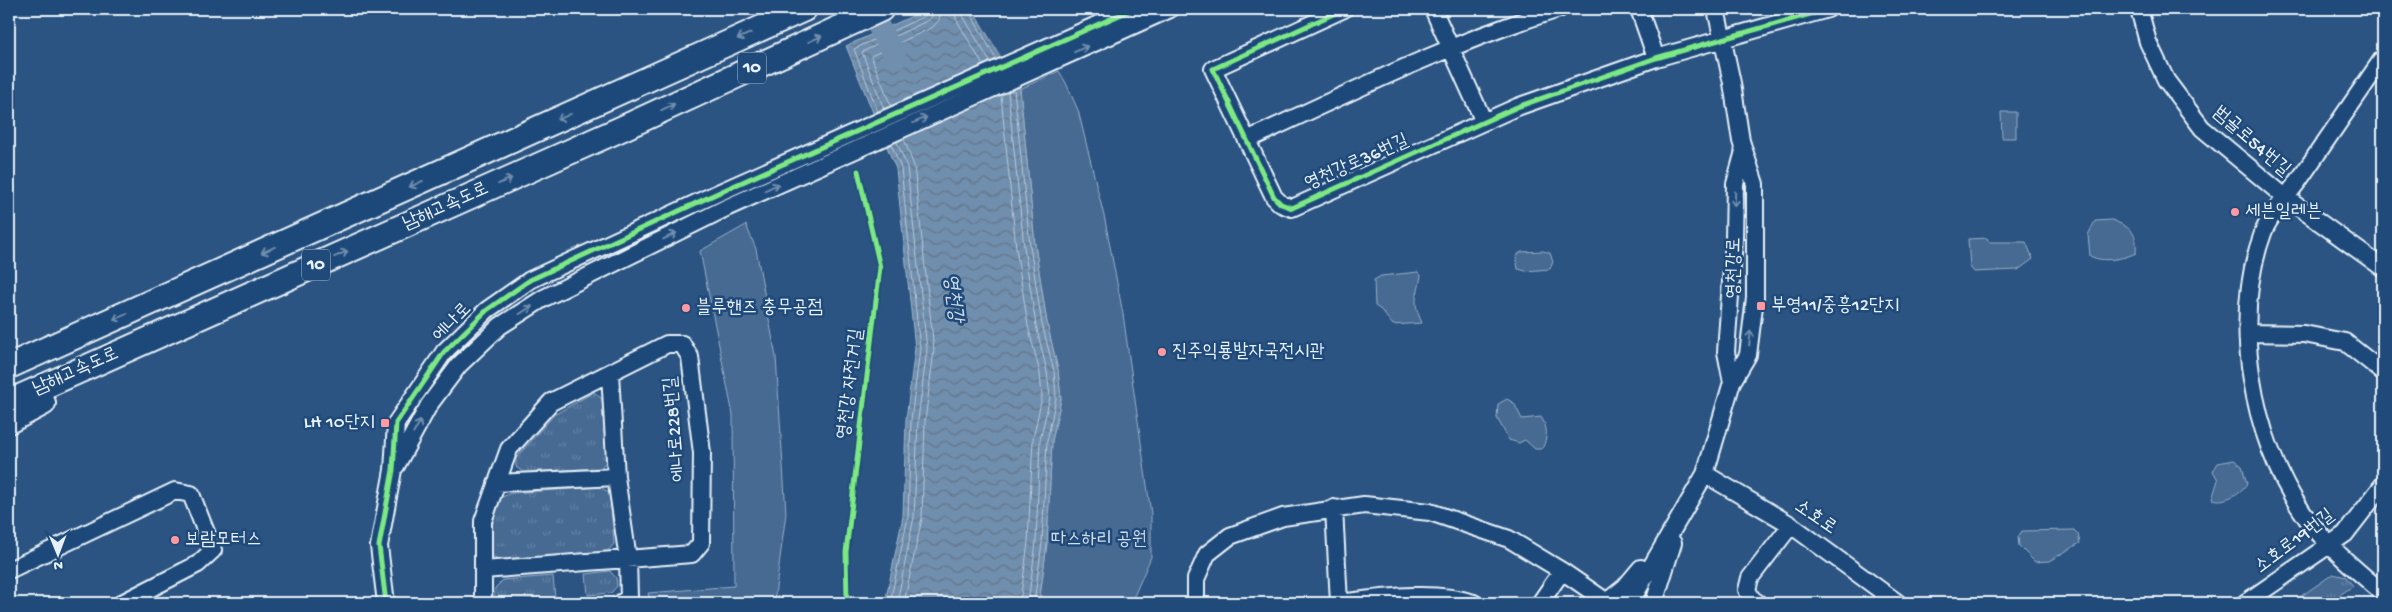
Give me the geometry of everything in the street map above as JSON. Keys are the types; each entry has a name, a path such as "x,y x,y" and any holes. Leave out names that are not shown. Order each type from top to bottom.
{"highway":[{"name":"남해고속도로","path":"9,366 804,9"},
{"name":"남해고속도로","path":"9,402 623,128 881,9"},
{"path":"9,421 264,288"}],"street":[{"path":"1033,62 1133,9"},
{"path":"1033,62 1170,9"},
{"name":"영천강로36번길","path":"1344,9 1213,69 1274,197 1281,204 1292,208 1517,107 1722,37 1807,11 1828,9"},
{"path":"1433,9 1484,122"},
{"path":"1247,140 1450,47 1522,20 1559,9"},
{"path":"1640,9 1656,58"},
{"name":"영천강로","path":"1606,602 1626,587 1644,564 1705,474 1732,382 1748,355 1755,298 1756,184 1744,151 1716,9"},
{"name":"범골로54번길","path":"2139,9 2148,42 2166,80 2202,128 2286,198 2383,268"},
{"name":"범골로54번길","path":"2286,198 2383,58"},
{"name":"에나로","path":"386,603 379,546 393,470 396,423 444,352 487,310 530,280 720,192 1033,62"},
{"name":"에나로","path":"393,470 429,405 449,378 459,365 500,326 544,298 728,207 1033,62"},
{"name":"영천강로","path":"1732,382 1726,352 1734,239 1735,184 1744,151"},
{"path":"2286,198 2263,232 2250,291 2248,334 2252,383 2266,437 2286,486 2304,514 2331,546 2354,569 2383,593"},
{"path":"2248,334 2304,334 2345,342 2383,372"},
{"name":"에나로228번길","path":"482,570 692,554 702,543 702,453 690,357 682,344 666,344 551,402 509,449 483,521 482,570 484,603"},
{"path":"610,373 616,476 628,559 629,598 621,603"},
{"name":"소호로","path":"1705,474 1791,525 1898,603"},
{"path":"496,483 616,476"},
{"name":"소호로19번길","path":"2245,603 2331,546 2345,534 2383,485"},
{"path":"9,570 175,491 191,494 213,550 198,564 142,598 122,603"},
{"name":"영천강로","path":"1630,603 1686,503"},
{"name":"영천강로","path":"1654,603 1686,503"},
{"path":"1196,603 1196,579 1207,554 1230,536 1283,517 1364,505 1430,512 1509,539 1562,571 1606,602"},
{"path":"1334,508 1339,603 1393,597 1474,603"},
{"path":"1758,603 1747,590 1750,578 1791,525"},
{"path":"1540,603 1562,571"}],"green space":[{"name":"따스하리 공원","path":"1059,71 1078,110 1105,220 1123,314 1151,514 1151,557 1131,603 1039,603 1047,543 1052,441 1061,399 1058,370 1047,323 1035,245 1020,89"},
{"path":"2001,112 2016,112 2016,138 2002,138"},
{"path":"2112,220 2132,232 2136,240 2136,253 2113,259 2101,259 2090,256 2088,235 2095,221"},
{"path":"746,225 756,249 776,357 786,513 774,603 650,603 648,593 734,586 733,415 700,251"},
{"path":"1987,238 1989,242 2026,242 2033,259 2018,270 1974,272 1970,267 1968,239"},
{"path":"1543,251 1550,253 1553,262 1550,269 1526,271 1518,269 1516,256 1521,252"},
{"path":"1418,272 1421,275 1416,303 1422,323 1393,325 1381,310 1375,306 1374,280 1381,276"},
{"path":"594,392 602,399 608,460 600,468 523,472 516,467 516,458 554,415"},
{"path":"1507,399 1514,403 1522,419 1541,417 1546,433 1542,449 1535,449 1525,440 1519,443 1509,440 1497,418 1498,404"},
{"path":"2234,460 2242,466 2247,484 2227,499 2212,499 2218,480 2213,471 2218,463"},
{"path":"601,487 610,494 614,544 607,552 503,562 491,555 492,525 500,498 511,493"},
{"path":"2074,530 2078,534 2080,543 2049,561 2035,562 2019,546 2018,537 2022,531"},
{"path":"610,571 616,578 617,586 611,593 588,595 586,574"},
{"path":"2333,574 2346,577 2353,586 2328,603 2291,603"},
{"path":"553,576 555,598 502,602 494,596 495,588 503,580"}],"water":[{"path":"928,9 972,9 1020,89 1035,245 1047,323 1058,370 1061,399 1052,441 1047,543 1039,603 885,603 903,516 906,419 915,348 896,169 846,46"}],"waterway":[{"name":"영천강","path":"869,9 896,58"}],"cycle path":[{"path":"386,603 379,546 393,470 396,423 444,352 487,310 530,280 720,192 1133,9"},
{"path":"1344,9 1213,69 1274,197 1281,204 1292,208 1517,107 1656,58 1828,9"},
{"name":"영천강 자전거길","path":"847,603 846,552 880,267 858,171"}],"place":[{"name":"세븐일레븐","path":"2235,212"},
{"name":"부영11/중흥12단지","path":"1761,306"},
{"name":"블루핸즈 충무공점","path":"686,308"},
{"name":"진주익룡발자국전시관","path":"1162,352"},
{"name":"LH 10단지","path":"385,423"},
{"name":"보람모터스","path":"175,540"}]}
